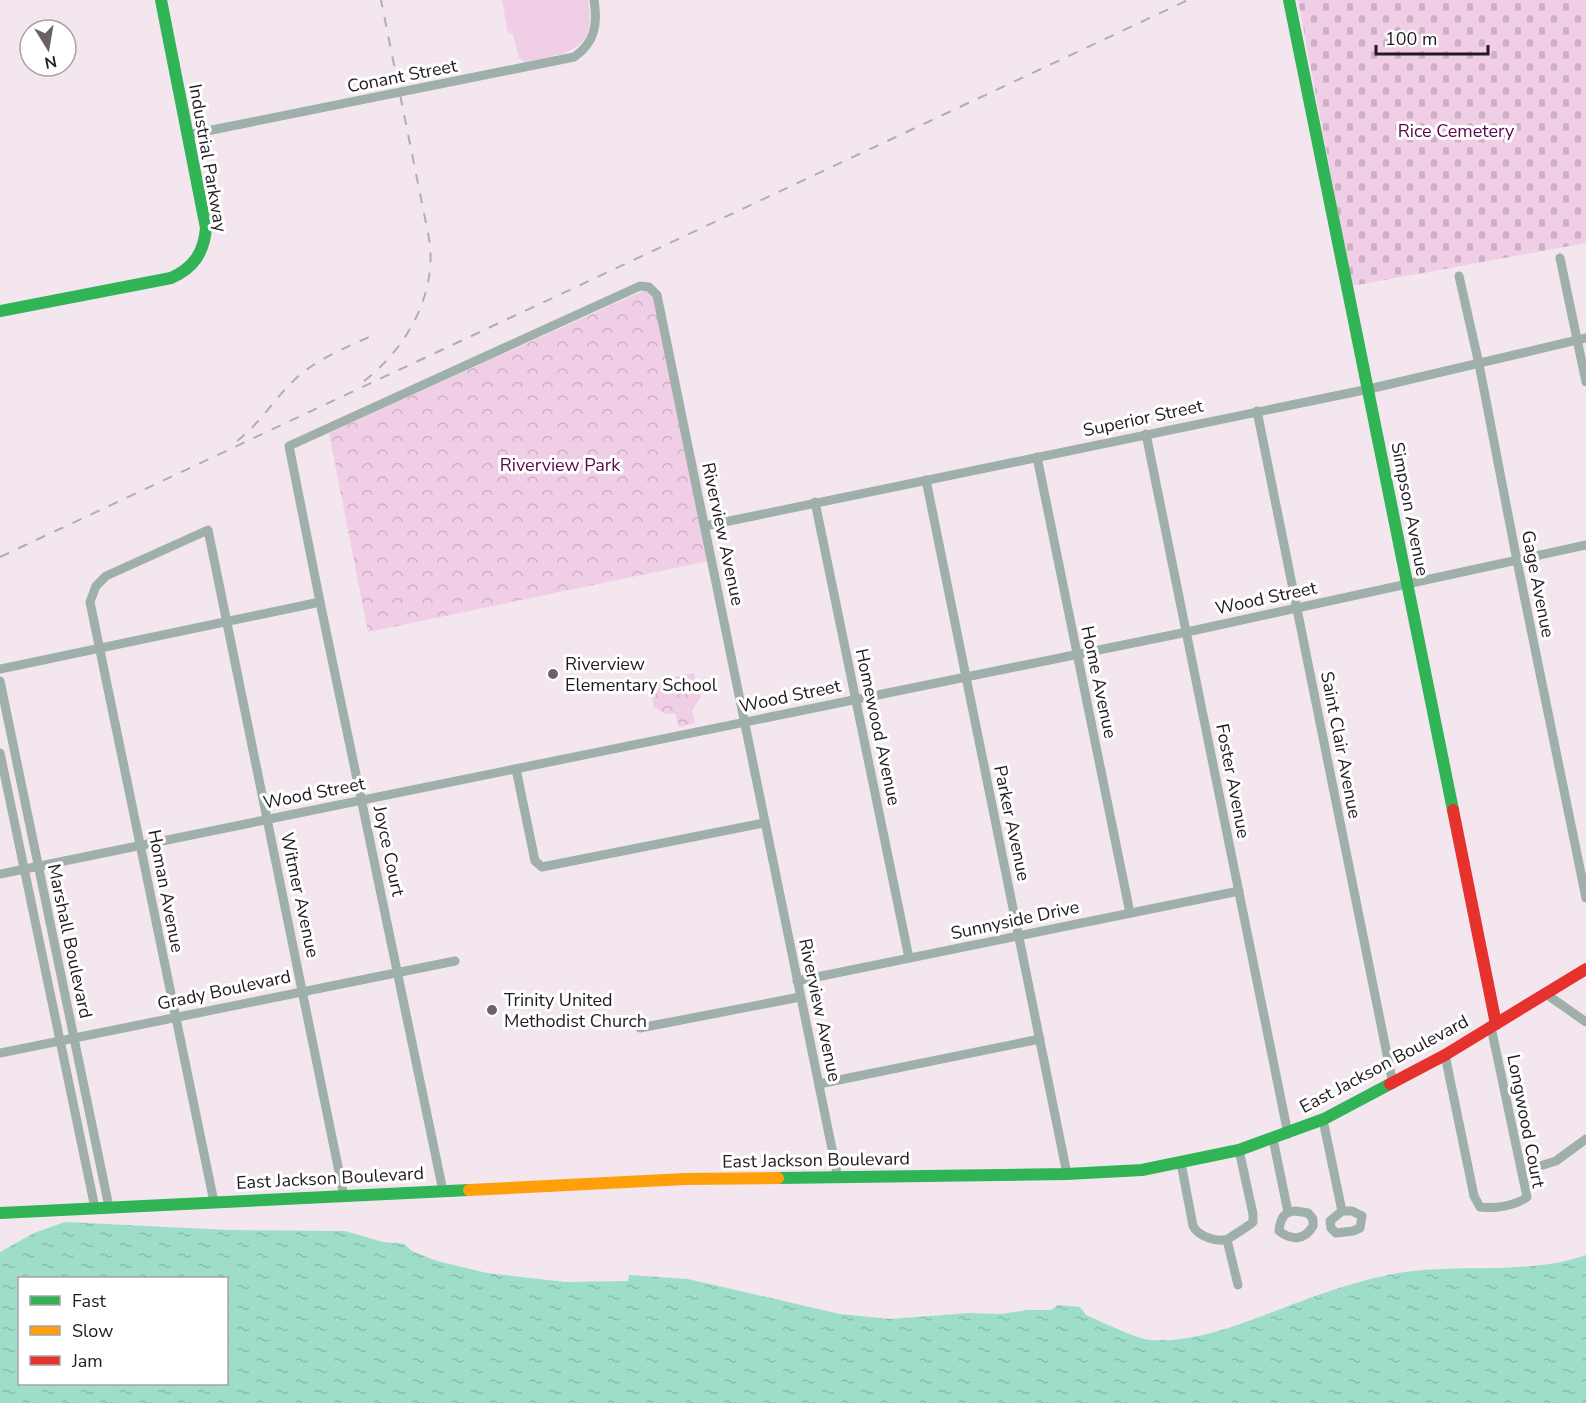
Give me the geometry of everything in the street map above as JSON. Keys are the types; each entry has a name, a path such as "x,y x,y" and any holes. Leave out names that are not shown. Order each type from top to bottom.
{"main road":[{"name":"Industrial Parkway","path":"0,311 162,280 180,274 192,266 199,257 205,243 206,228 161,0"},
{"name":"Simpson Avenue","path":"1290,0 1369,389 1493,1026"},
{"name":"East Jackson Boulevard","path":"0,1213 685,1179 1067,1174 1139,1170 1239,1150 1323,1120 1445,1055 1586,969"}],"street":[{"name":"Conant Street","path":"187,135 574,57 585,50 595,30 597,15 594,0"},
{"path":"1560,258 1582,339 1586,382"},
{"name":"Gage Avenue","path":"1459,276 1479,364 1516,561 1586,898"},
{"name":"Riverview Avenue","path":"289,446 640,286 649,287 657,295 838,1178"},
{"name":"Superior Street","path":"705,526 1369,389 1582,339"},
{"name":"Saint Clair Avenue","path":"1257,411 1394,1084"},
{"name":"Foster Avenue","path":"1146,434 1288,1134"},
{"name":"Joyce Court","path":"289,446 443,1191"},
{"name":"Home Avenue","path":"1037,457 1130,913"},
{"name":"Parker Avenue","path":"926,480 1067,1174"},
{"name":"Homewood Avenue","path":"815,502 909,958"},
{"name":"Witmer Avenue","path":"96,586 106,576 208,530 344,1196"},
{"name":"Wood Street","path":"0,874 1187,632 1586,545"},
{"name":"Homan Avenue","path":"96,586 90,602 214,1202"},
{"path":"0,669 320,602"},
{"name":"Marshall Boulevard","path":"0,681 109,1207"},
{"name":"Marshall Boulevard","path":"0,753 95,1208"},
{"path":"516,769 535,861 542,867 764,823"},
{"name":"Sunnyside Drive","path":"797,981 1239,891"},
{"name":"Grady Boulevard","path":"0,1053 455,961"},
{"path":"1546,994 1586,1022"},
{"path":"640,1028 800,997"},
{"name":"Longwood Court","path":"1445,1055 1474,1197 1480,1207 1490,1208 1519,1203 1527,1197 1493,1026"},
{"path":"819,1084 1040,1039"},
{"path":"1323,1120 1342,1210"},
{"path":"1273,1139 1288,1212"},
{"path":"1543,1165 1556,1161 1586,1139"},
{"path":"1181,1163 1196,1232 1206,1238 1227,1240 1253,1222 1239,1150"},
{"path":"1227,1240 1238,1285"}],"green space":[{"path":"502,0 588,0 590,17 588,30 576,48 566,53 525,62 519,58 513,35 508,33"},
{"name":"Rice Cemetery","path":"1298,0 1586,0 1586,243 1352,286"},
{"name":"Riverview Park","path":"645,290 654,299 709,561 368,632 329,433"},
{"path":"694,673 701,697 692,710 695,723 679,727 675,713 665,714 654,707 651,689 654,688 653,681"}],"water":[{"path":"65,1222 229,1230 345,1231 383,1242 404,1244 412,1251 437,1261 487,1273 566,1282 628,1281 629,1275 688,1279 840,1314 890,1319 1051,1310 1058,1305 1080,1307 1086,1315 1150,1340 1183,1339 1216,1332 1373,1278 1427,1270 1542,1265 1586,1255 1586,1403 0,1403 0,1252 34,1233"}],"railway":[{"path":"364,381 394,352 416,318 424,299 431,259 429,238 381,0"},
{"path":"0,557 1188,0"},
{"path":"237,441 301,374 328,356 378,333"}],"traffic: fast":[{"path":"0,311 171,278 192,264 200,252 206,228 161,0"},
{"path":"1289,0 1453,810"},
{"path":"778,1178 1067,1174 1142,1170 1239,1150 1324,1119 1390,1084"},
{"path":"0,1213 469,1190"}],"traffic: slow":[{"path":"469,1190 685,1179 778,1178"}],"traffic: jam":[{"path":"1453,810 1496,1024"},
{"path":"1390,1084 1445,1055 1586,969"}],"place":[{"name":"Riverview Elementary School","path":"553,674"},
{"name":"Trinity United Methodist Church","path":"492,1010"}]}
